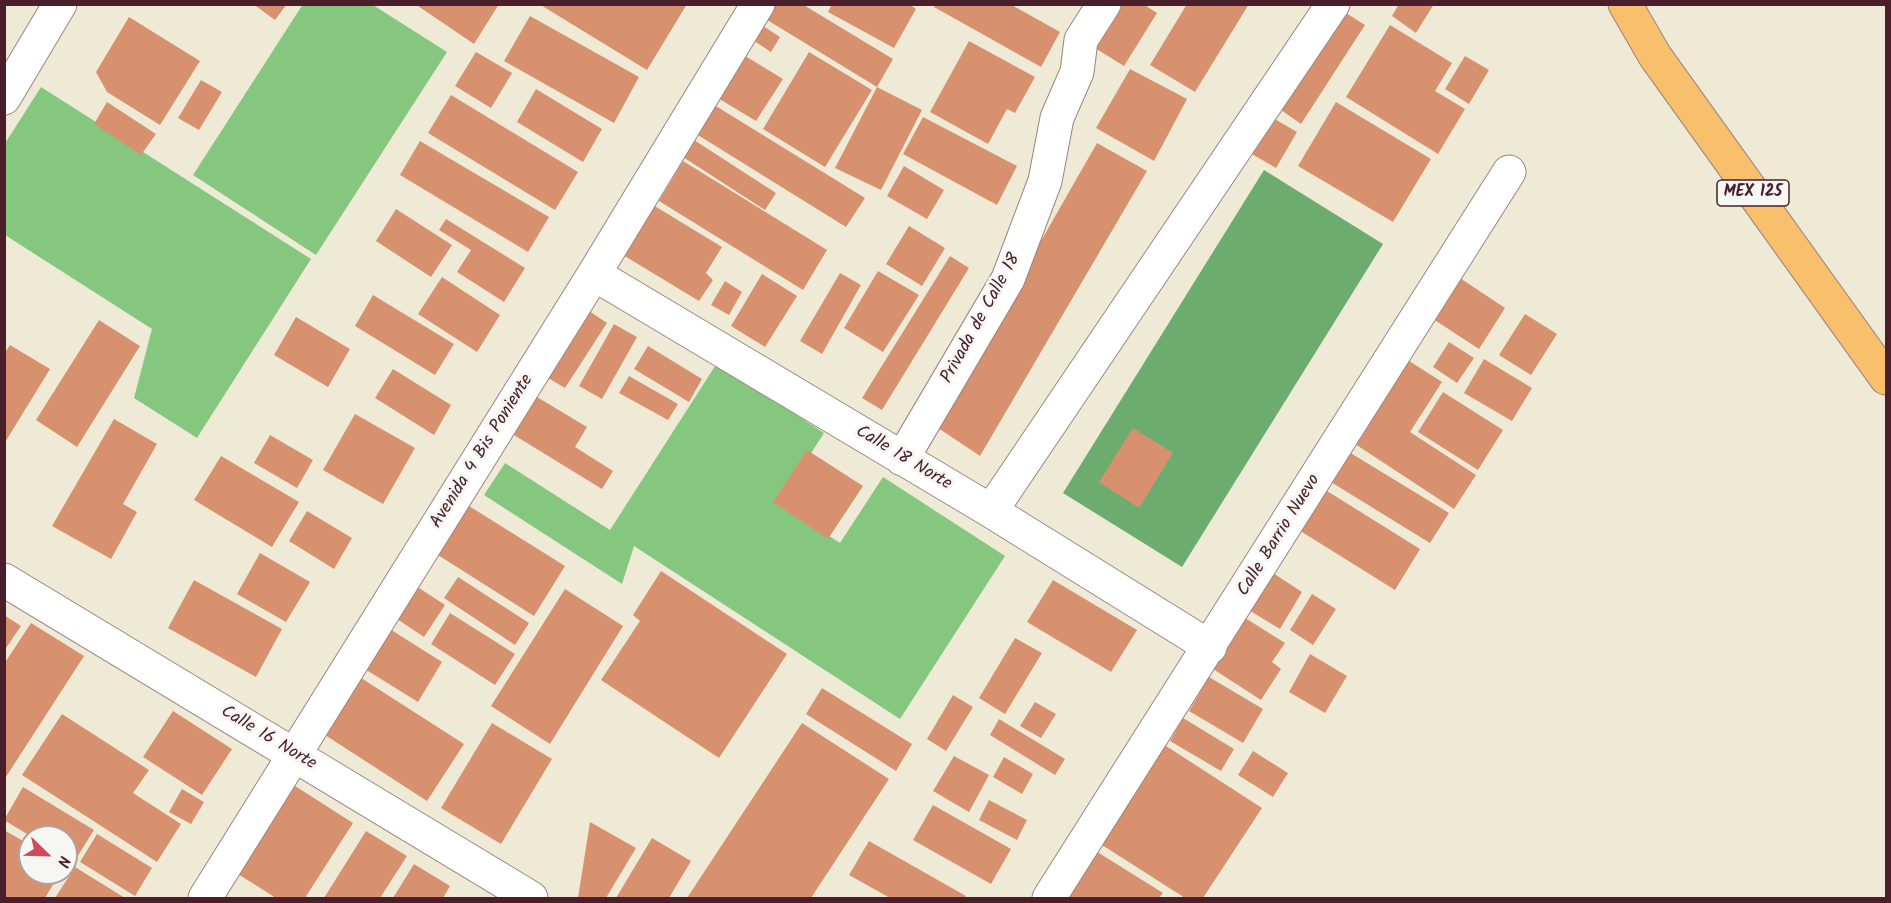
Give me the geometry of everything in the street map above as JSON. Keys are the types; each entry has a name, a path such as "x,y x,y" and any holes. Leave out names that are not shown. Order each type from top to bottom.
{"main road":[{"name":"MEX 125","path":"1625,4 1655,56 1887,378"}],"street":[{"path":"4,98 60,4"},
{"name":"Avenida 4 Bis Poniente","path":"205,898 594,274 758,4"},
{"name":"Privada de Calle 18","path":"902,459 1008,279 1046,181 1057,118 1077,72 1081,40 1104,4"},
{"path":"991,511 1333,4"},
{"name":"Calle Barrio Nuevo","path":"1049,898 1509,172"},
{"name":"Calle 18 Norte","path":"594,274 991,511 1210,647"},
{"name":"Calle 16 Norte","path":"4,580 531,898"}],"green space":[{"path":"303,4 373,5 447,52 316,255 193,175"},
{"path":"41,87 311,259 197,438 134,398 152,329 5,235 4,145"},
{"path":"1264,170 1383,244 1182,567 1063,493"},
{"path":"717,363 824,433 779,503 840,543 883,477 1005,556 900,719 634,546 622,584 484,495 505,463 610,530"}],"building":[{"path":"253,4 287,4 275,20"},
{"path":"415,4 499,4 474,44"},
{"path":"539,4 687,4 647,70"},
{"path":"765,4 802,4 893,59 877,87 759,15"},
{"path":"832,4 909,4 916,9 894,48 828,12"},
{"path":"935,4 1010,4 1060,32 1041,67 934,7"},
{"path":"1115,4 1143,4 1157,13 1124,66 1090,45"},
{"path":"1187,4 1249,4 1195,92 1150,65"},
{"path":"1399,4 1434,4 1416,33 1392,16"},
{"path":"1338,8 1365,25 1301,124 1274,105"},
{"path":"530,16 639,77 614,123 504,61"},
{"path":"129,17 200,61 160,125 107,92 96,72"},
{"path":"757,22 780,37 771,52 748,37"},
{"path":"1390,25 1452,63 1435,91 1465,109 1438,154 1346,97"},
{"path":"969,41 1035,77 1015,113 1007,109 988,144 930,112"},
{"path":"476,52 512,73 491,108 455,86"},
{"path":"809,52 872,90 825,167 763,129"},
{"path":"742,54 783,79 756,121 716,97"},
{"path":"1465,56 1489,70 1469,104 1445,89"},
{"path":"1130,69 1187,99 1154,161 1096,128"},
{"path":"201,80 222,92 199,130 178,118"},
{"path":"877,87 922,110 881,190 835,168"},
{"path":"536,89 602,129 583,162 517,122"},
{"path":"451,95 578,172 555,210 428,133"},
{"path":"107,102 156,134 141,155 94,124"},
{"path":"1336,102 1431,159 1393,222 1298,166"},
{"path":"711,103 865,198 846,227 693,132"},
{"path":"1266,114 1297,132 1276,168 1245,150"},
{"path":"923,117 1017,166 997,205 903,154"},
{"path":"694,140 776,193 765,210 683,157"},
{"path":"420,141 549,217 528,252 400,175"},
{"path":"1097,143 1147,171 980,456 935,426"},
{"path":"683,161 827,250 803,290 659,201"},
{"path":"904,166 944,190 927,219 887,196"},
{"path":"653,205 722,247 706,273 713,280 699,301 623,255"},
{"path":"396,209 452,245 431,277 376,241"},
{"path":"446,219 525,268 504,302 457,272 471,250 439,230"},
{"path":"909,226 945,248 922,286 886,264"},
{"path":"950,256 969,268 882,410 862,398"},
{"path":"878,271 919,295 883,352 844,328"},
{"path":"840,273 861,285 822,354 800,341"},
{"path":"762,274 797,296 765,347 731,326"},
{"path":"1454,274 1505,308 1479,349 1427,315"},
{"path":"442,277 500,315 477,352 418,314"},
{"path":"725,281 742,292 729,315 711,305"},
{"path":"373,295 454,344 435,375 355,326"},
{"path":"586,309 607,323 565,388 543,375"},
{"path":"1525,314 1557,334 1531,375 1499,355"},
{"path":"296,317 350,349 328,387 274,355"},
{"path":"99,320 140,346 77,447 36,420"},
{"path":"614,324 637,337 602,399 579,386"},
{"path":"1449,342 1474,358 1457,383 1433,367"},
{"path":"10,345 50,369 4,444 4,354"},
{"path":"648,346 702,379 689,402 634,369"},
{"path":"1403,357 1442,382 1410,432 1476,475 1454,509 1349,440"},
{"path":"1484,359 1532,388 1512,421 1464,393"},
{"path":"393,369 451,405 434,435 375,398"},
{"path":"629,376 678,404 668,420 619,393"},
{"path":"1443,392 1503,430 1478,470 1418,432"},
{"path":"532,394 587,427 575,447 613,471 602,489 509,432"},
{"path":"355,414 415,448 383,504 323,470"},
{"path":"114,419 157,444 123,504 137,512 111,559 52,526"},
{"path":"1133,428 1173,453 1139,508 1099,482"},
{"path":"270,435 313,460 297,488 254,463"},
{"path":"1344,449 1449,513 1430,543 1326,479"},
{"path":"807,450 863,486 828,539 773,502"},
{"path":"221,456 299,502 272,547 194,500"},
{"path":"1319,486 1420,549 1395,590 1294,527"},
{"path":"469,506 565,566 534,616 438,555"},
{"path":"307,511 352,538 334,569 289,541"},
{"path":"260,553 310,582 286,622 237,594"},
{"path":"661,571 787,654 719,758 601,680 640,621 633,615"},
{"path":"1270,571 1302,592 1280,629 1247,609"},
{"path":"458,577 529,623 515,645 444,598"},
{"path":"194,580 282,629 256,677 168,628"},
{"path":"1053,580 1137,630 1111,672 1027,622"},
{"path":"410,582 445,605 424,637 388,613"},
{"path":"565,589 623,626 550,744 491,706"},
{"path":"1312,594 1336,609 1313,645 1290,630"},
{"path":"450,613 515,654 495,685 431,644"},
{"path":"4,615 21,626 4,651"},
{"path":"1242,616 1285,643 1272,662 1281,669 1261,700 1210,667"},
{"path":"31,623 84,656 4,780 4,664"},
{"path":"385,626 442,662 418,702 360,666"},
{"path":"1015,638 1042,653 1005,714 979,698"},
{"path":"1310,654 1347,676 1325,713 1289,692"},
{"path":"358,676 464,744 427,801 322,733"},
{"path":"1209,677 1263,709 1243,743 1189,711"},
{"path":"822,688 912,744 896,771 806,714"},
{"path":"953,695 973,707 946,751 927,739"},
{"path":"1035,702 1056,714 1041,738 1020,726"},
{"path":"173,711 232,749 202,795 143,757"},
{"path":"62,714 149,770 133,793 181,824 157,862 22,775"},
{"path":"1183,718 1234,749 1221,771 1170,741"},
{"path":"999,719 1065,759 1055,775 990,735"},
{"path":"492,723 552,759 501,844 441,808"},
{"path":"802,723 889,779 811,898 687,898"},
{"path":"1163,744 1262,808 1203,898 1185,898 1099,843"},
{"path":"1253,751 1288,773 1273,797 1238,775"},
{"path":"954,756 989,775 969,812 933,791"},
{"path":"1004,757 1033,774 1022,794 993,777"},
{"path":"295,786 353,823 305,898 276,898 238,874"},
{"path":"23,787 94,830 78,856 78,825 18,825 18,828 4,820"},
{"path":"182,789 204,802 191,824 169,812"},
{"path":"989,800 1027,820 1017,840 979,820"},
{"path":"933,805 1011,849 991,884 913,840"},
{"path":"590,822 636,848 606,898 578,898"},
{"path":"4,830 18,838 18,885 53,885 45,898 4,896"},
{"path":"366,831 407,856 380,898 324,898"},
{"path":"97,834 152,868 135,896 80,862"},
{"path":"652,838 691,861 669,898 616,898"},
{"path":"869,841 966,896 964,898 890,898 849,875"},
{"path":"1091,848 1163,893 1159,898 1059,898"},
{"path":"414,864 450,886 443,898 393,898"},
{"path":"78,869 125,898 55,898 63,885 78,885"}]}
